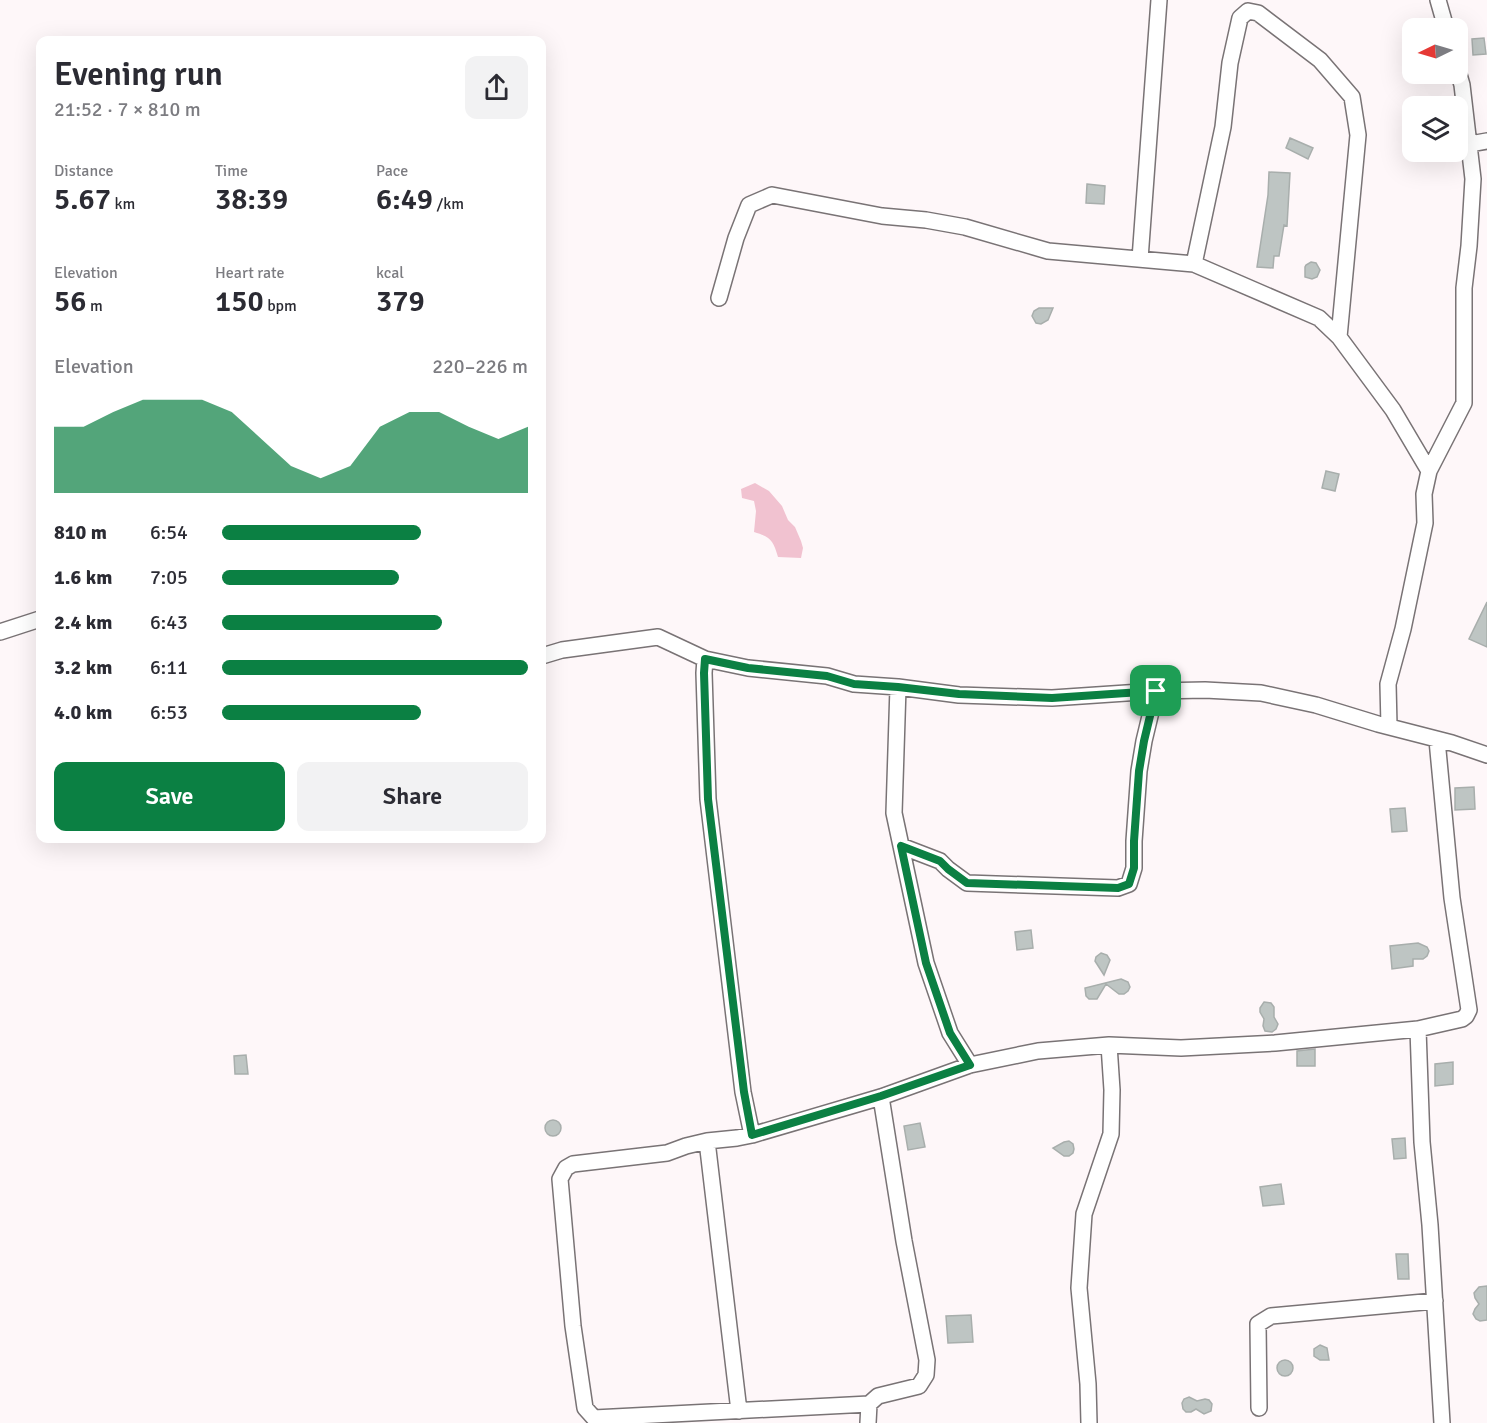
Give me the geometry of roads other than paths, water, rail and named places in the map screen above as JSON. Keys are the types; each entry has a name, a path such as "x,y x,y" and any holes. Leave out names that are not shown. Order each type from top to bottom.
{"street":[{"path":"1140,259 1160,0"},
{"path":"1438,0 1443,18"},
{"path":"1194,264 1223,127 1230,63 1240,18 1248,11 1258,12 1320,60 1352,97 1358,135 1339,337"},
{"path":"1389,726 1388,684 1403,629 1425,523 1424,494 1429,471 1464,403 1464,288 1473,179 1462,84"},
{"path":"1470,144 1487,141"},
{"path":"719,298 736,238 749,205 772,195 882,216 926,220 965,227 1048,251 1194,264 1319,318 1339,337 1393,410 1429,471"},
{"path":"0,632 36,621"},
{"path":"546,655 562,650 658,637 705,659 748,668 827,676 854,684 959,694 1052,698 1156,691 1205,690 1261,693 1316,705 1487,755"},
{"path":"705,659 708,799 744,1092 752,1135"},
{"path":"898,687 894,813 926,963 950,1033 970,1065"},
{"path":"901,846 940,861 967,883 1118,888 1129,884 1134,868 1139,771 1156,691"},
{"path":"881,1096 895,1188 927,1360 926,1375 919,1386 878,1396 869,1404 594,1418 585,1408 573,1326 560,1179 566,1168 573,1164 667,1153 686,1146 752,1135 881,1096 970,1065 1038,1051 1109,1045 1181,1048 1275,1043 1418,1029 1462,1019 1466,1016 1469,1010 1452,898 1437,740"},
{"path":"1418,1029 1422,1142 1442,1423"},
{"path":"1089,1423 1088,1384 1079,1288 1084,1214 1111,1134 1112,1090 1109,1045"},
{"path":"707,1142 739,1411"},
{"path":"1259,1408 1258,1324 1271,1316 1435,1301"},
{"path":"868,1423 869,1404"}]}
